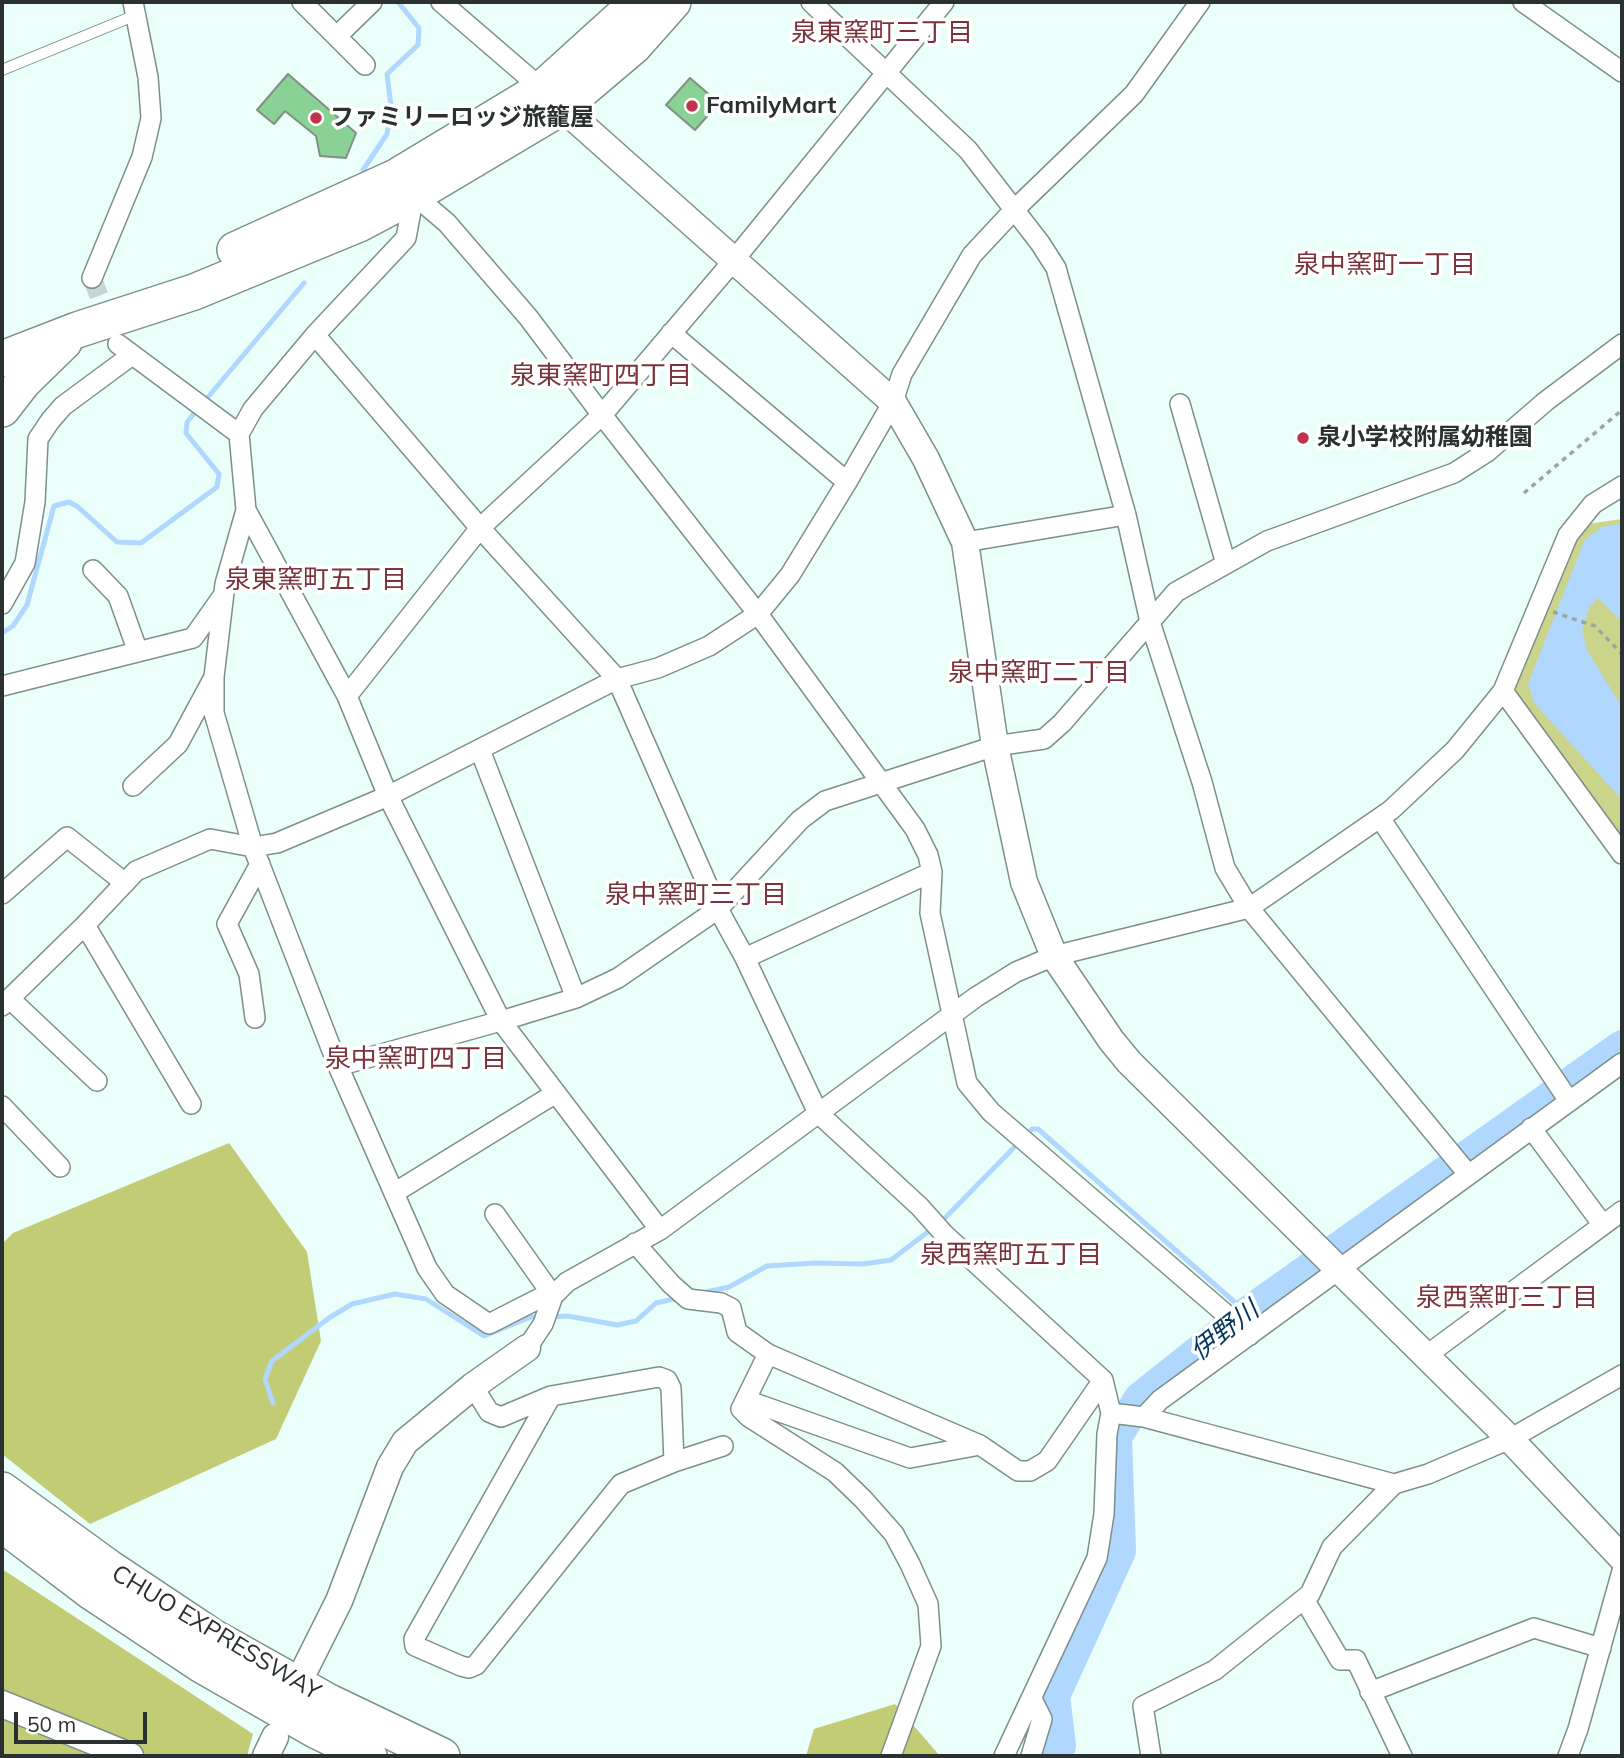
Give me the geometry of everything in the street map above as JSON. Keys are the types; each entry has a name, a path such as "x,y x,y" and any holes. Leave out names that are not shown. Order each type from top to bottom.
{"highway":[{"path":"2,333 197,267 396,177 552,98 638,2"},
{"path":"2,359 77,330 194,292 359,224 414,195 552,98 634,46 673,2"},
{"path":"2,409 23,382 77,330"},
{"name":"CHUO EXPRESSWAY","path":"2,1490 108,1567 213,1637 329,1702 442,1756"},
{"name":"CHUO EXPRESSWAY","path":"2,1524 93,1593 200,1664 317,1731 369,1756"}],"street":[{"path":"302,2 365,65"},
{"path":"337,36 372,2"},
{"path":"442,2 893,402 926,458 965,542 995,747 1024,882 1054,957 1129,1062 1427,1355 1622,1558"},
{"path":"811,2 968,150 1040,243 1056,268 1126,515 1150,622 1202,782 1225,868 1249,908 1468,1174"},
{"path":"347,696 480,528 602,415 734,260 944,2"},
{"path":"255,1018 249,974 227,924 257,856 277,843 388,796 617,679 658,668 709,646 758,614 790,575 847,482 893,402 902,374 972,254 1134,94 1200,2"},
{"path":"1523,2 1622,72"},
{"path":"92,278 142,158 151,118 148,77 135,8"},
{"path":"548,1309 540,1298 489,1324 445,1294 427,1268 338,1066 257,856 214,713 214,677 224,593 246,510 239,434 254,409 315,335 406,238 414,195 447,223 528,317 758,614 915,829 928,855 932,872 930,913 950,1015 967,1083 991,1112 1012,1131 1250,1335"},
{"path":"671,333 847,482"},
{"path":"315,335 480,528 617,679 718,909 745,958 818,1113 920,1208 944,1234 1103,1380 1111,1413 1107,1434 1104,1514 1097,1558 1004,1756"},
{"path":"338,1066 576,998 618,978 718,909 800,820 825,801 995,747 1044,739 1062,723 1176,592 1267,541 1454,473 1487,452 1546,401 1622,344"},
{"path":"2,604 25,563 35,502 38,439 63,406 125,349 239,434"},
{"path":"1180,404 1226,564"},
{"path":"306,1667 339,1601 390,1466 405,1442 473,1386 527,1348 548,1309 567,1282 660,1230 950,1015 1016,972 1054,957 1249,908 1380,818 1455,750 1503,691 1568,535 1593,504 1622,486"},
{"path":"246,510 347,696 388,796 501,1021 660,1230"},
{"path":"965,542 1126,515"},
{"path":"93,570 118,596 138,652"},
{"path":"2,686 193,638 224,593"},
{"path":"133,786 177,744 214,677"},
{"path":"1503,691 1622,854"},
{"path":"480,750 576,998"},
{"path":"1380,818 1569,1101"},
{"path":"2,894 66,836 125,883"},
{"path":"97,1081 6,1002 136,871 210,839 257,856"},
{"path":"745,958 932,872"},
{"path":"85,925 191,1104"},
{"path":"1144,1417 1160,1400 1622,1063"},
{"path":"394,1193 556,1093"},
{"path":"2,1107 60,1167"},
{"path":"1531,1128 1603,1225"},
{"path":"1427,1355 1622,1211"},
{"path":"495,1214 548,1309"},
{"path":"635,1243 688,1299 721,1303 731,1308 737,1332 768,1354 980,1445 1018,1471 1030,1471 1047,1461 1103,1380"},
{"path":"768,1354 741,1409 749,1417 835,1472 894,1534 928,1604 931,1646 891,1756"},
{"path":"1111,1413 1144,1417 1394,1483 1428,1474 1510,1439 1622,1375"},
{"path":"473,1386 489,1412 501,1417 551,1396 659,1377 667,1380 671,1388 674,1462"},
{"path":"551,1396 414,1639 415,1646 461,1666 468,1668 475,1665 621,1484 674,1462 723,1446"},
{"path":"746,1400 910,1458 980,1445"},
{"path":"1151,1756 1143,1706 1215,1670 1310,1594 1332,1547 1394,1483"},
{"path":"1568,1756 1622,1571"},
{"path":"1304,1599 1340,1660 1356,1660 1402,1756"},
{"path":"1370,1692 1534,1628 1601,1648"},
{"path":"1031,1756 1042,1719 1032,1699"},
{"path":"2,1704 130,1756"}],"lane":[{"path":"2,70 135,8"}],"path":[{"path":"1524,493 1622,410"},
{"path":"1538,606 1595,626 1622,654"}],"green space":[{"path":"1622,519 1622,845 1524,711 1515,687 1569,549 1587,524"},
{"path":"229,1143 307,1252 321,1341 276,1439 90,1524 2,1454 2,1244 13,1233"},
{"path":"2,1569 253,1734 247,1756 2,1756"},
{"path":"895,1704 940,1756 806,1756 814,1729"}],"water":[{"path":"1622,523 1622,622 1598,598 1589,608 1582,629 1587,650 1622,707 1622,800 1534,703 1528,684 1584,541 1601,527"}],"building":[{"name":"ファミリーロッジ旅籠屋","path":"288,74 356,133 346,158 320,156 316,136 285,111 274,124 257,110"},
{"path":"690,78 719,103 695,130 666,105"}],"waterway":[{"path":"363,170 387,134 391,106 387,74 418,45 419,28 398,2"},
{"path":"2,633 13,626 27,605 54,506 69,502 117,542 141,543 217,487 219,474 186,433 187,422 304,283"},
{"name":"伊野川","path":"1056,1756 1060,1746 1054,1696 1120,1551 1116,1437 1140,1398 1247,1313 1622,1046"},
{"path":"941,1222 1032,1129 1038,1129 1247,1313"},
{"path":"701,1293 729,1287 767,1266 863,1264 891,1260 933,1228"},
{"path":"273,1403 265,1379 272,1361 352,1304 395,1294 426,1299 484,1336 531,1317 540,1317"},
{"path":"549,1317 568,1316 617,1325 636,1321 656,1303 678,1298"}],"tunnel":[{"path":"92,278 111,326"}],"place":[{"name":"FamilyMart","path":"692,106"},
{"name":"ファミリーロッジ旅籠屋","path":"316,118"},
{"name":"泉小学校附属幼稚園","path":"1303,438"}],"district":[{"name":"泉東窯町三丁目","path":"882,33"},
{"name":"泉中窯町一丁目","path":"1385,265"},
{"name":"泉東窯町四丁目","path":"601,376"},
{"name":"泉東窯町五丁目","path":"316,580"},
{"name":"泉中窯町二丁目","path":"1039,673"},
{"name":"泉中窯町三丁目","path":"696,895"},
{"name":"泉中窯町四丁目","path":"416,1059"},
{"name":"泉西窯町五丁目","path":"1011,1255"},
{"name":"泉西窯町三丁目","path":"1507,1298"}]}
